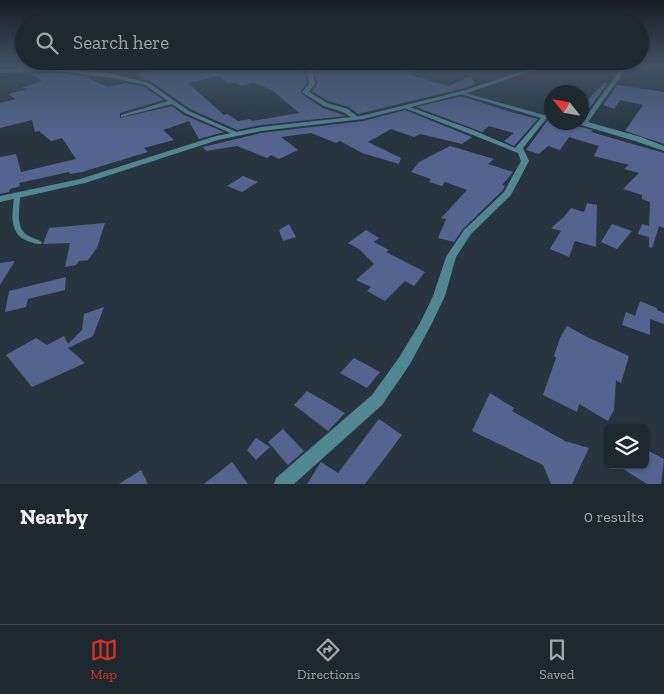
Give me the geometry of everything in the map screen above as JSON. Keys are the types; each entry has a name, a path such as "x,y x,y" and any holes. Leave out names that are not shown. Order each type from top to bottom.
{"street":[{"path":"155,89 195,116 237,134"},
{"path":"308,89 305,92 327,106 339,107 356,118"},
{"path":"0,199 82,181 216,138 261,129 356,118 476,89"},
{"path":"589,113 608,89"},
{"path":"463,93 544,115"},
{"path":"123,116 172,102"},
{"path":"405,107 426,117 470,131 500,145 521,152"},
{"path":"282,484 377,400 405,360 425,325 439,296 451,257 471,227 508,193 515,183 525,161 519,148 521,143 544,120"},
{"path":"589,125 638,139 664,149"}],"lane":[{"path":"17,196 16,224 18,232 23,237 38,242"}],"building":[{"path":"25,89 146,89 164,100 120,113 120,118 172,106 184,115 224,132 199,139 189,121 163,130 174,140 144,148 148,152 82,172 70,174 69,172 19,183 20,186 0,194 0,157 16,154 21,172 76,159 62,138 51,141 39,131 35,132 32,120 0,128 0,103 16,99 8,94 28,89"},
{"path":"161,89 194,89 224,115 227,114 238,121 250,119 252,121 299,113 268,89 303,89 302,94 323,108 346,116 261,125 237,130 190,109"},
{"path":"314,89 463,89 358,114 349,107 328,101 312,91"},
{"path":"599,89 604,89 589,109 589,99"},
{"path":"614,89 641,89 664,92 664,144 625,131 643,105 620,100 614,109 603,105"},
{"path":"461,96 538,119 514,146 504,141 514,133 489,126 482,132 416,107"},
{"path":"405,110 472,137 462,144 420,134 414,137 391,129 368,142 401,158 399,164 362,153 340,141 336,143 311,133 281,137 298,150 279,159 271,155 267,158 237,146 206,151 203,147 261,133 363,121"},
{"path":"544,125 544,130 589,129 593,130 591,132 664,153 664,228 659,226 652,248 649,247 649,237 638,234 642,224 649,226 650,202 642,199 642,195 623,189 639,173 624,169 629,165 594,156 599,146 569,137 560,150 548,146 539,154 526,150"},
{"path":"450,146 494,159 488,164 513,172 502,185 505,186 502,191 463,229 454,242 438,238 446,219 441,218 467,190 445,182 442,186 429,182 431,179 411,172 419,162"},
{"path":"243,176 258,182 242,192 227,186"},
{"path":"587,203 597,205 596,247 575,241 569,257 550,249 561,231 551,228 571,208 584,212"},
{"path":"105,223 97,248 88,260 79,261 76,265 65,267 70,243 43,244 49,228"},
{"path":"289,224 296,237 283,241 279,230"},
{"path":"612,224 632,231 617,249 601,242"},
{"path":"366,230 379,238 374,242 389,250 386,252 425,272 414,286 405,281 385,301 367,291 371,287 356,280 374,264 359,249 348,243"},
{"path":"15,261 0,285 0,263"},
{"path":"66,277 65,290 28,299 26,307 5,312 9,291"},
{"path":"640,301 664,313 664,324 650,319 650,335 622,325 626,312 635,316"},
{"path":"104,307 93,336 68,348 85,363 32,387 6,355 36,338 47,345 64,336 68,344 82,330 84,314"},
{"path":"567,326 629,356 621,383 616,380 614,410 608,421 579,404 577,412 543,395 556,358 554,356 560,338"},
{"path":"354,358 380,372 367,388 340,373"},
{"path":"307,391 345,413 328,431 294,405"},
{"path":"490,393 514,408 512,411 565,441 589,448 572,484 551,484 543,465 472,431"},
{"path":"379,419 402,435 365,484 307,484 321,462 338,473"},
{"path":"283,429 304,451 288,465 268,442"},
{"path":"256,438 270,447 256,460 247,450"},
{"path":"649,451 664,459 661,484 647,484 623,469 649,469"},
{"path":"232,462 248,484 204,484"},
{"path":"141,470 148,484 119,484"}]}
